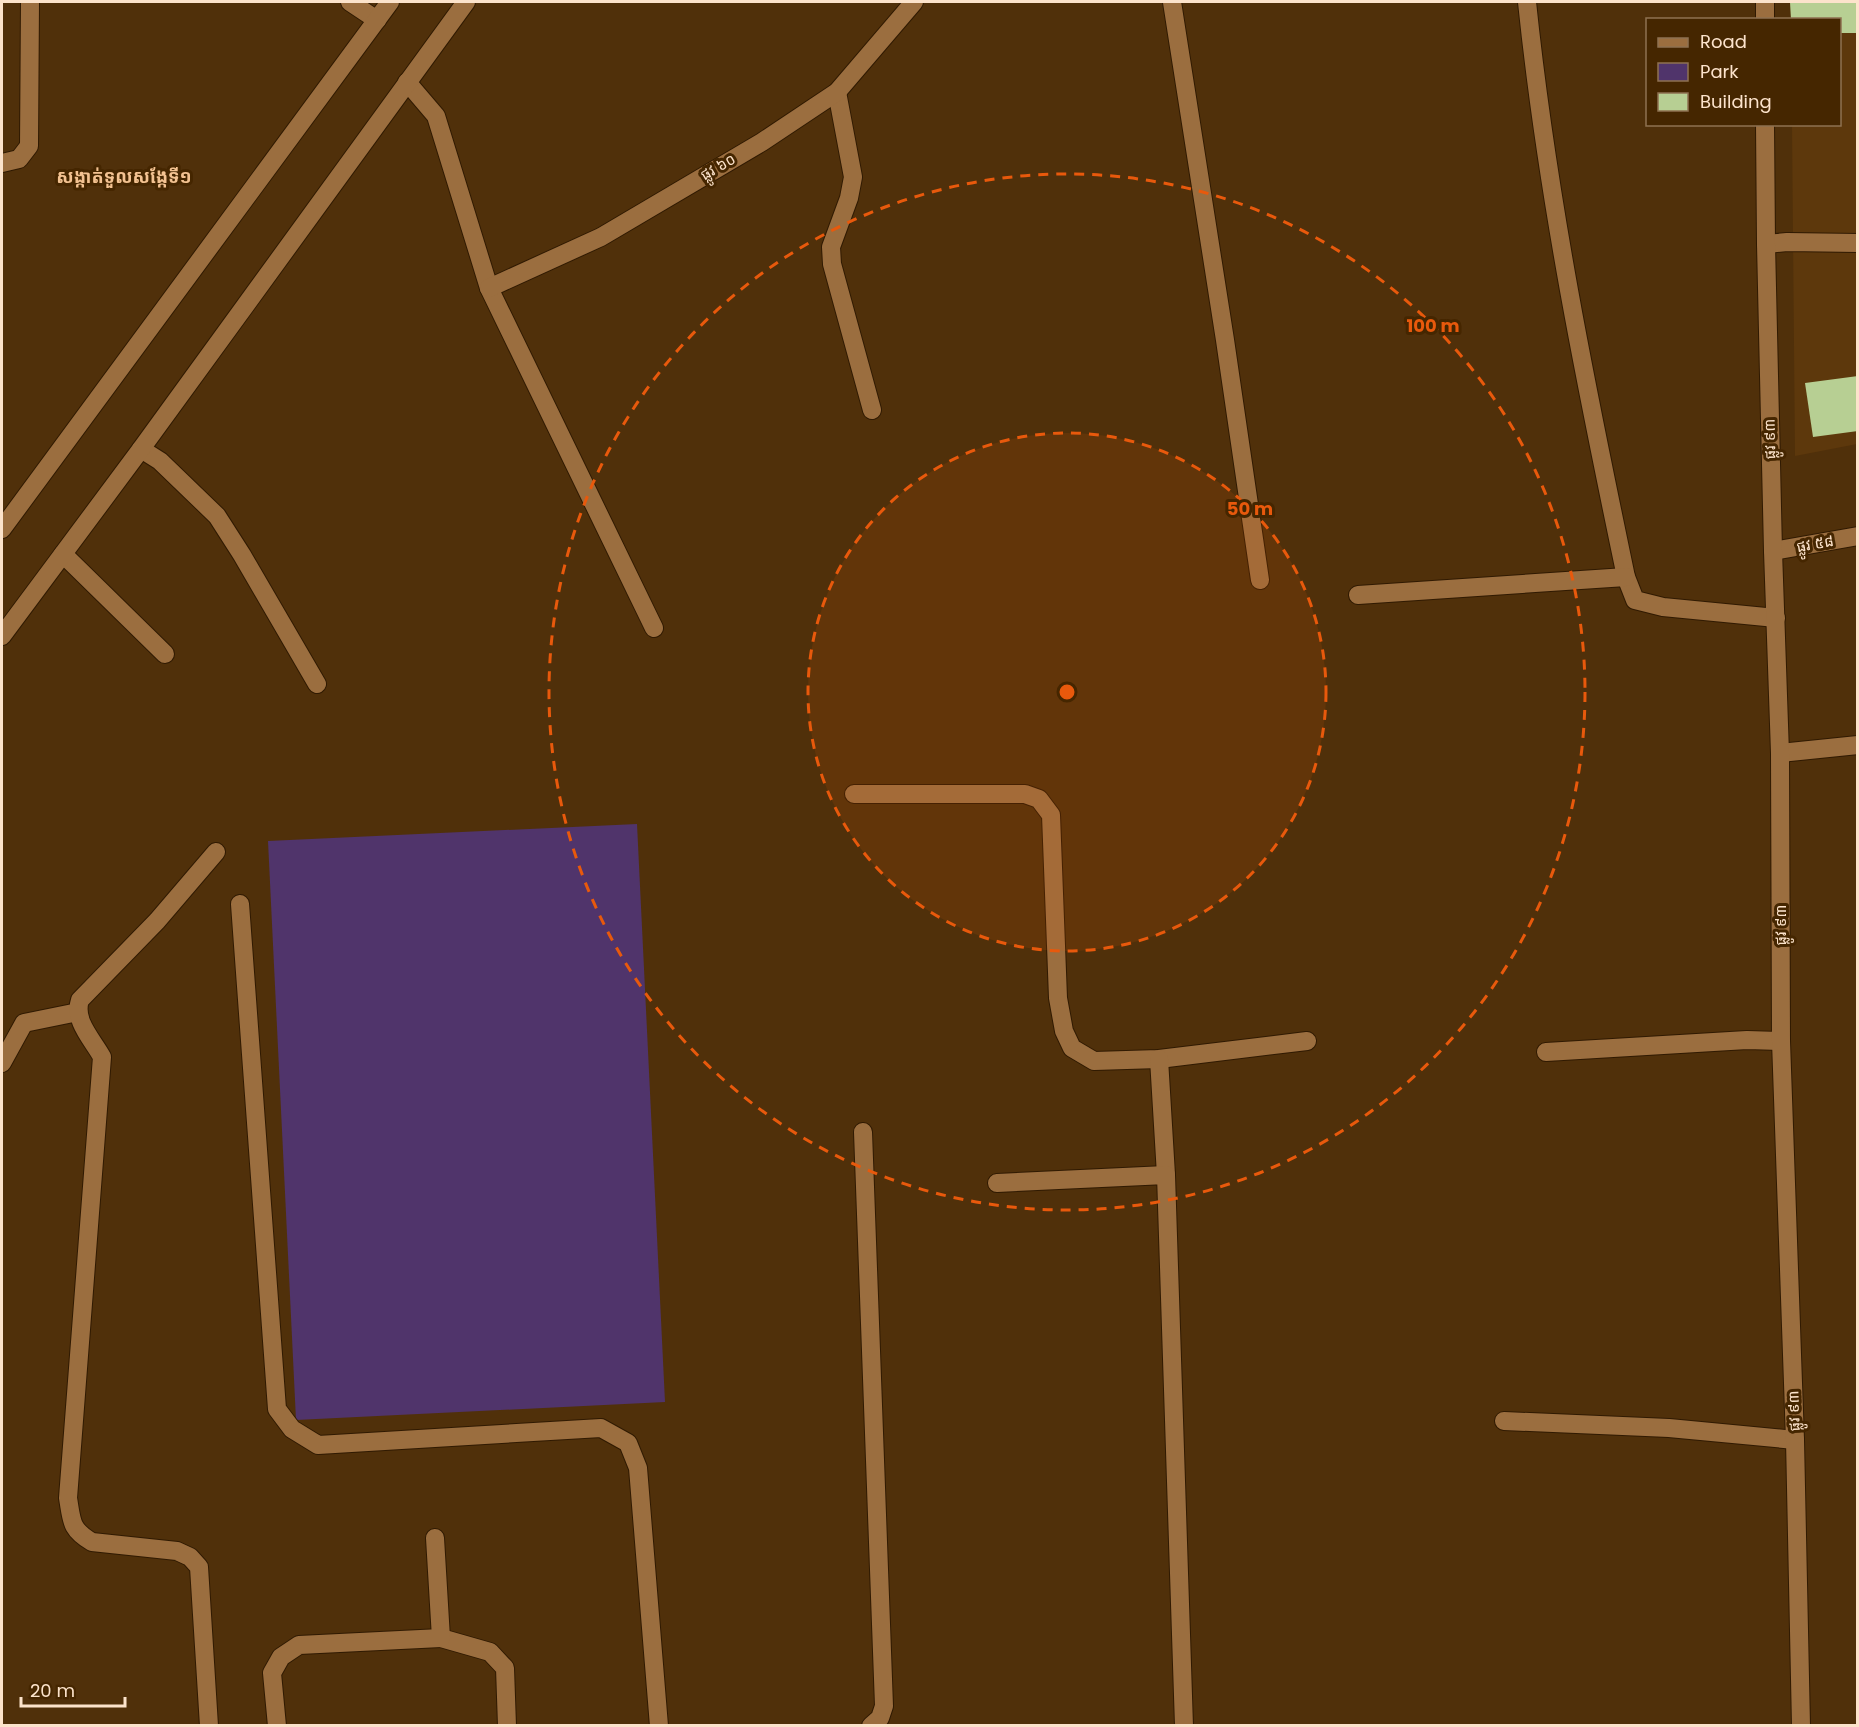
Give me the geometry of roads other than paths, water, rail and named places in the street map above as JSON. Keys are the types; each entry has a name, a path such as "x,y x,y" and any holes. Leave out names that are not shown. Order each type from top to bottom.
{"street":[{"path":"2,163 19,159 29,146 30,2"},
{"path":"350,2 376,20"},
{"path":"2,530 390,2"},
{"path":"2,636 466,2"},
{"name":"ផ្លូវ ៦០","path":"489,288 601,237 762,142 837,92 914,2"},
{"path":"1172,2 1226,340 1260,580"},
{"path":"1527,2 1562,253 1626,577 1635,600 1663,607 1776,618"},
{"path":"1765,2 1765,18"},
{"path":"406,82 436,117 489,288 654,628"},
{"path":"837,92 853,177 849,198 831,247 832,264 872,410"},
{"name":"ផ្លូវ ៩៣","path":"1766,126 1766,244 1780,753 1781,1041 1795,1440 1801,1725"},
{"path":"1766,244 1857,243"},
{"path":"141,449 160,461 217,516 317,684"},
{"name":"ផ្លូវ ៥៨","path":"1773,551 1857,536"},
{"path":"63,554 165,654"},
{"path":"1358,595 1626,577"},
{"path":"1780,753 1857,745"},
{"path":"854,794 1025,794 1039,799 1052,815 1058,998 1064,1031 1072,1048 1094,1060 1159,1059 1307,1041"},
{"path":"209,1725 199,1568 190,1557 177,1551 93,1542 80,1535 73,1526 68,1498 102,1057 83,1027 78,1012 80,1000 157,921 216,852"},
{"path":"240,904 277,1409 292,1429 318,1445 601,1428 628,1443 638,1468 659,1725"},
{"path":"2,1063 24,1023 78,1012"},
{"path":"1546,1052 1747,1040 1781,1041"},
{"path":"1159,1059 1166,1174 1184,1725"},
{"path":"863,1132 884,1706 880,1718 872,1725"},
{"path":"997,1183 1166,1174"},
{"path":"1504,1421 1669,1428 1795,1440"},
{"path":"435,1538 441,1638"},
{"path":"277,1725 272,1673 281,1657 299,1645 441,1638 490,1652 505,1668 507,1725"}],"district":[{"name":"សង្កាត់ទួលសង្កែទី១","path":"124,177"}]}
